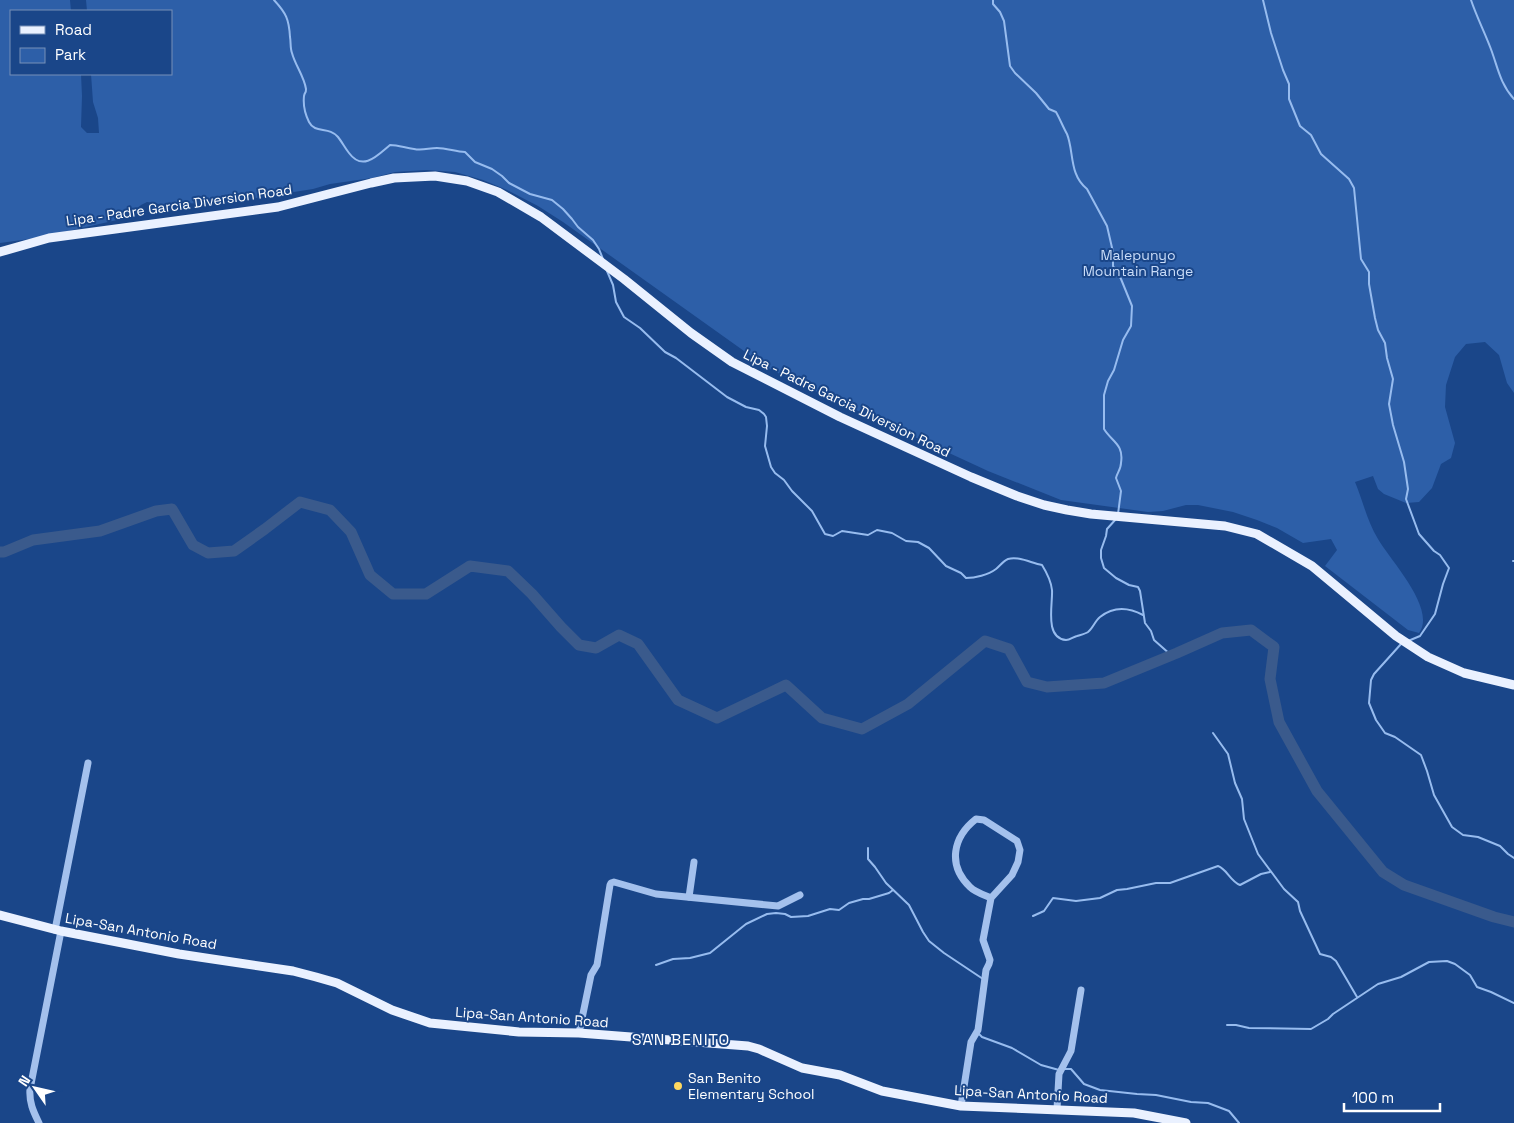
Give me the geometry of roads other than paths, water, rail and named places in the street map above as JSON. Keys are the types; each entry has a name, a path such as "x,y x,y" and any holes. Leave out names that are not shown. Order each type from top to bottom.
{"main road":[{"name":"Lipa - Padre Garcia Diversion Road","path":"0,252 49,238 278,207 394,178 434,176 468,181 498,192 541,217 624,279 691,334 732,362 840,417 986,484 1044,504 1091,514 1225,526 1257,534 1312,566 1396,636 1428,657 1464,673 1514,685"},
{"name":"Lipa-San Antonio Road","path":"0,915 58,931 179,954 316,976 337,983 392,1010 430,1023 519,1032 579,1034 748,1046 802,1068 840,1075 882,1091 961,1106 1134,1113 1186,1123"}],"street":[{"path":"40,1123 32,1108 30,1089 88,763"},
{"path":"961,1106 971,1042 978,1030 986,970 990,964 983,940 991,898 1012,875 1018,862 1020,850 1017,841 984,820 976,819 960,836 954,854 959,874 971,888 991,898"},
{"path":"690,897 694,862"},
{"path":"579,1034 591,975 597,965 611,883 614,882 656,894 778,906 800,895"},
{"path":"1057,1109 1059,1074 1071,1051 1081,990"}],"waterway":[{"path":"274,0 288,21 291,51 306,89 304,96 305,109 312,126 334,134 354,159 360,161 370,160 390,145 417,150 441,148 465,152 475,162 492,169 509,183 530,194 552,200 593,240 603,259"},
{"path":"993,0 993,4 1000,12 1004,21 1010,66 1049,109 1056,112 1067,134 1077,177 1087,189 1107,226 1113,252 1113,266 1121,279 1132,306 1131,326 1123,340 1104,395 1104,429 1117,444 1121,452 1120,467 1116,478 1121,491 1118,514"},
{"path":"1263,0 1271,33 1289,84 1289,99 1300,126 1311,135 1321,154 1349,179 1354,188 1361,259 1369,272 1369,284 1375,318 1378,330 1385,343 1393,379 1389,404 1404,462 1408,489 1406,499 1419,534 1440,555 1449,568 1435,614 1420,636 1408,641"},
{"path":"1471,0 1498,71 1514,99"},
{"path":"607,271 613,285 616,302 624,317 640,328 665,352 676,358 727,397 746,407 759,410 764,414 767,426 765,446 771,467 812,511 825,534 833,536 842,531 868,535 877,530 892,533 906,541 918,542 929,548 946,566 961,573 966,578 989,573 1012,558 1042,565 1051,587 1052,627 1059,638 1066,640 1088,632 1105,613 1116,609 1132,610 1143,615"},
{"path":"0,552 33,540 100,531 156,511 172,509 193,545 208,553 234,551 300,502 330,510 351,532 370,575 393,594 426,594 470,566 508,571 579,645 596,648 619,635 638,644 678,700 717,718 786,685 822,718 862,729 908,704 985,641 1009,649 1027,682 1047,687 1104,683 1222,633 1251,630 1274,647 1270,679 1279,722 1317,791 1383,872 1404,885 1494,917 1514,922"},
{"path":"1116,519 1107,529 1101,550 1104,568 1116,578 1129,585 1138,587 1145,623 1151,631 1154,640 1171,655"},
{"path":"1401,644 1374,674 1371,680 1369,703 1376,720 1385,733 1395,737 1421,755 1434,795 1452,827 1463,835 1478,837 1500,846 1514,858"},
{"path":"1213,733 1228,754 1235,783 1242,799 1244,819 1258,854 1284,889 1298,902 1300,911 1320,954 1331,957 1336,961 1357,997"},
{"path":"868,848 868,859 886,883 909,905 929,941 983,979"},
{"path":"1033,916 1044,911 1053,898 1076,901 1100,898 1117,890 1156,883 1170,883 1218,866 1240,885 1261,874 1270,872"},
{"path":"656,965 673,959 690,958 710,953 746,924 767,914 785,914 791,917 808,916 830,909 839,910 849,903 869,899 893,890"},
{"path":"1227,1025 1249,1028 1311,1029 1378,984 1401,977 1429,962 1447,961 1455,964 1470,975 1477,987 1514,1003"},
{"path":"978,1033 982,1037 1012,1048 1041,1065 1059,1070"},
{"path":"1065,1069 1071,1069 1084,1084 1100,1090 1156,1095 1191,1102 1208,1103 1229,1111 1239,1123"}],"place":[{"name":"San Benito Elementary School","path":"678,1086"}],"district":[{"name":"SAN BENITO","path":"681,1039"}],"park label":[{"name":"Malepunyo Mountain Range","path":"1138,264"}]}
